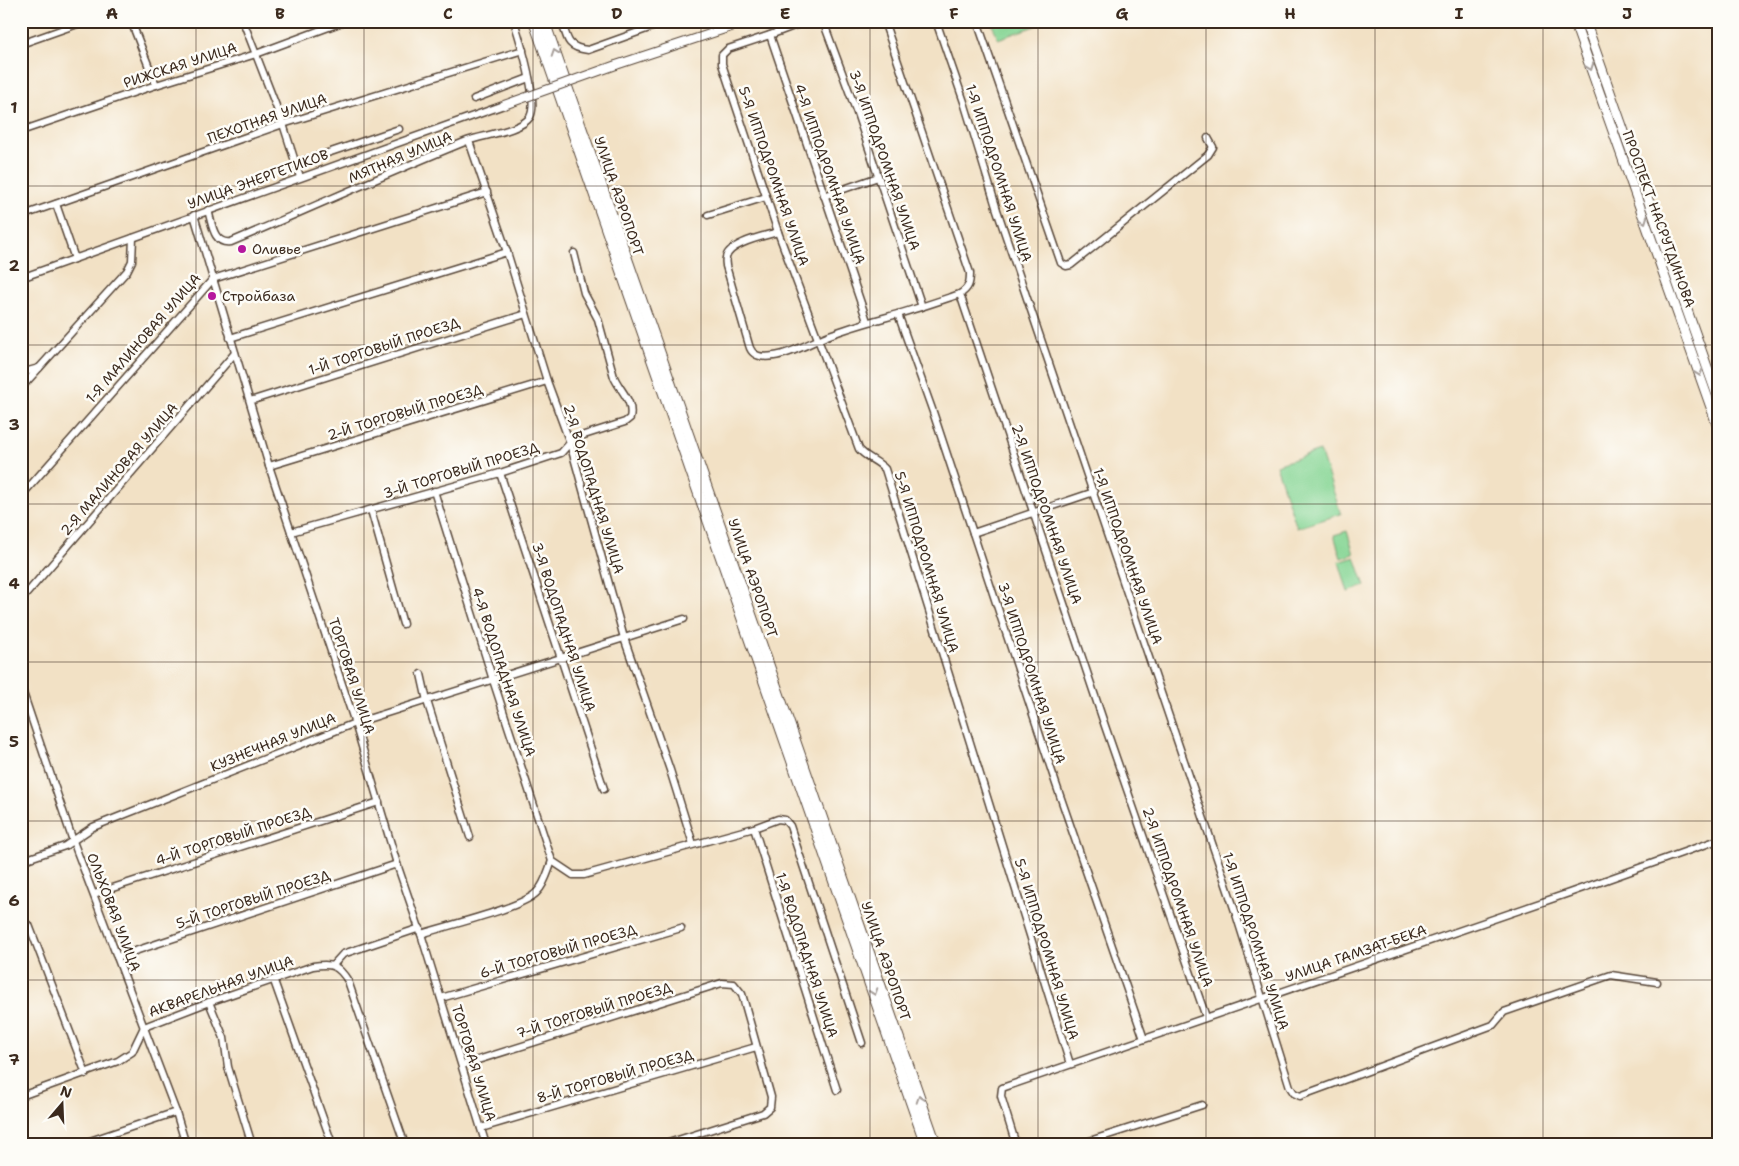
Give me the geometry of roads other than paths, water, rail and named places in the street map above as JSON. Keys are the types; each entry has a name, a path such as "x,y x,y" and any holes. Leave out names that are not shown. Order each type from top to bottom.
{"main road":[{"name":"УЛИЦА АЭРОПОРТ","path":"534,21 926,1145"},
{"name":"УЛИЦА АЭРОПОРТ","path":"544,21 936,1145"},
{"name":"ПРОСПЕКТ НАСРУТДИНОВА","path":"1574,21 1718,427"},
{"name":"ПРОСПЕКТ НАСРУТДИНОВА","path":"1584,21 1718,398"}],"street":[{"path":"21,44 86,21"},
{"path":"131,21 156,85"},
{"path":"243,21 283,124 300,177"},
{"name":"РИЖСКАЯ УЛИЦА","path":"21,131 156,85 256,54 345,21"},
{"name":"МЯТНАЯ УЛИЦА","path":"208,210 215,236 218,240 225,243 230,242 469,141 526,122 531,115 534,102 523,50 514,21"},
{"path":"562,21 567,40 571,45 578,49 588,50 654,24 670,21"},
{"path":"504,105 749,21"},
{"path":"770,36 807,21"},
{"name":"3-Я ИППОДРОМНАЯ УЛИЦА","path":"823,21 857,113 922,306"},
{"path":"778,232 738,245 730,250 726,257 726,266 751,351 755,355 773,356 785,354 818,338 867,321 898,314 960,294 967,289 970,282 970,273 884,21"},
{"name":"1-Я ИППОДРОМНАЯ УЛИЦА","path":"936,21 964,102 997,210 1235,911 1290,1087 1294,1093 1300,1096 1493,1025 1504,1012 1611,975 1657,982"},
{"path":"976,21 1061,263 1066,266 1071,265 1208,156 1213,147 1208,138"},
{"name":"5-Я ИППОДРОМНАЯ УЛИЦА","path":"770,36 728,48 722,55 722,64 778,232 859,449 864,455 878,462 885,469 1070,1064"},
{"name":"4-Я ИППОДРОМНАЯ УЛИЦА","path":"770,36 867,321"},
{"name":"ПЕХОТНАЯ УЛИЦА","path":"21,216 283,124 523,50"},
{"path":"474,99 528,78"},
{"name":"УЛИЦА ЭНЕРГЕТИКОВ","path":"21,278 504,105"},
{"path":"295,164 399,129"},
{"name":"2-Я ВОДОПАДНАЯ УЛИЦА","path":"469,141 507,252 547,381 570,443 624,638 670,770 693,844"},
{"path":"824,196 878,177"},
{"name":"1-Я МАЛИНОВАЯ УЛИЦА","path":"21,496 212,279 487,192"},
{"path":"708,215 766,197"},
{"path":"56,204 75,259"},
{"name":"ТОРГОВАЯ УЛИЦА","path":"194,215 270,466 355,723 397,864 420,931 486,1145"},
{"path":"21,388 127,271 132,261 133,238"},
{"path":"230,338 507,252"},
{"name":"3-Й ТОРГОВЫЙ ПРОЕЗД","path":"291,532 500,473 561,453 570,443 581,436 625,422 630,418 632,412 625,392 614,377 598,319 584,293 574,253"},
{"name":"2-Я ИППОДРОМНАЯ УЛИЦА","path":"960,294 1105,726 1206,1017"},
{"name":"1-Й ТОРГОВЫЙ ПРОЕЗД","path":"250,401 526,314"},
{"name":"3-Я ИППОДРОМНАЯ УЛИЦА","path":"898,314 933,412 1056,784 1144,1039"},
{"name":"2-Я МАЛИНОВАЯ УЛИЦА","path":"21,600 235,353"},
{"path":"21,374 39,367"},
{"name":"2-Й ТОРГОВЫЙ ПРОЕЗД","path":"270,466 547,381"},
{"name":"3-Я ВОДОПАДНАЯ УЛИЦА","path":"500,473 604,789"},
{"name":"4-Я ВОДОПАДНАЯ УЛИЦА","path":"434,491 552,861"},
{"path":"973,533 1094,492"},
{"path":"371,510 403,624"},
{"name":"КУЗНЕЧНАЯ УЛИЦА","path":"21,861 65,846 82,832 93,827 355,723 684,619"},
{"path":"421,674 427,701 470,837"},
{"name":"ОЛЬХОВАЯ УЛИЦА","path":"21,687 73,841 176,1112 186,1145"},
{"name":"4-Й ТОРГОВЫЙ ПРОЕЗД","path":"94,894 379,802"},
{"path":"405,1145 348,981 342,971 334,966 343,954 506,908 529,898 537,892 543,883 552,861 573,875 584,875 754,828 778,819 785,820 790,826 862,1044"},
{"name":"1-Я ВОДОПАДНАЯ УЛИЦА","path":"754,828 837,1090"},
{"name":"УЛИЦА ГАМЗАТ-БЕКА","path":"1016,1145 1001,1096 1002,1088 1718,840"},
{"name":"5-Й ТОРГОВЫЙ ПРОЕЗД","path":"117,957 397,864"},
{"path":"29,925 86,1074"},
{"name":"6-Й ТОРГОВЫЙ ПРОЕЗД","path":"441,998 682,928"},
{"name":"АКВАРЕЛЬНАЯ УЛИЦА","path":"21,1096 118,1061 132,1052 144,1027 313,966 334,966"},
{"path":"274,980 330,1138"},
{"name":"7-Й ТОРГОВЫЙ ПРОЕЗД","path":"462,1065 722,983 734,984 742,994 756,1047"},
{"path":"209,1002 224,1038 228,1067 252,1145"},
{"path":"662,1145 763,1113 770,1107 771,1097 756,1047"},
{"name":"8-Й ТОРГОВЫЙ ПРОЕЗД","path":"481,1128 756,1047"},
{"path":"1077,1145 1202,1105"},
{"path":"78,1145 176,1112"}],"place":[{"name":"Оливье","path":"242,249"},
{"name":"Стройбаза","path":"212,296"}]}
